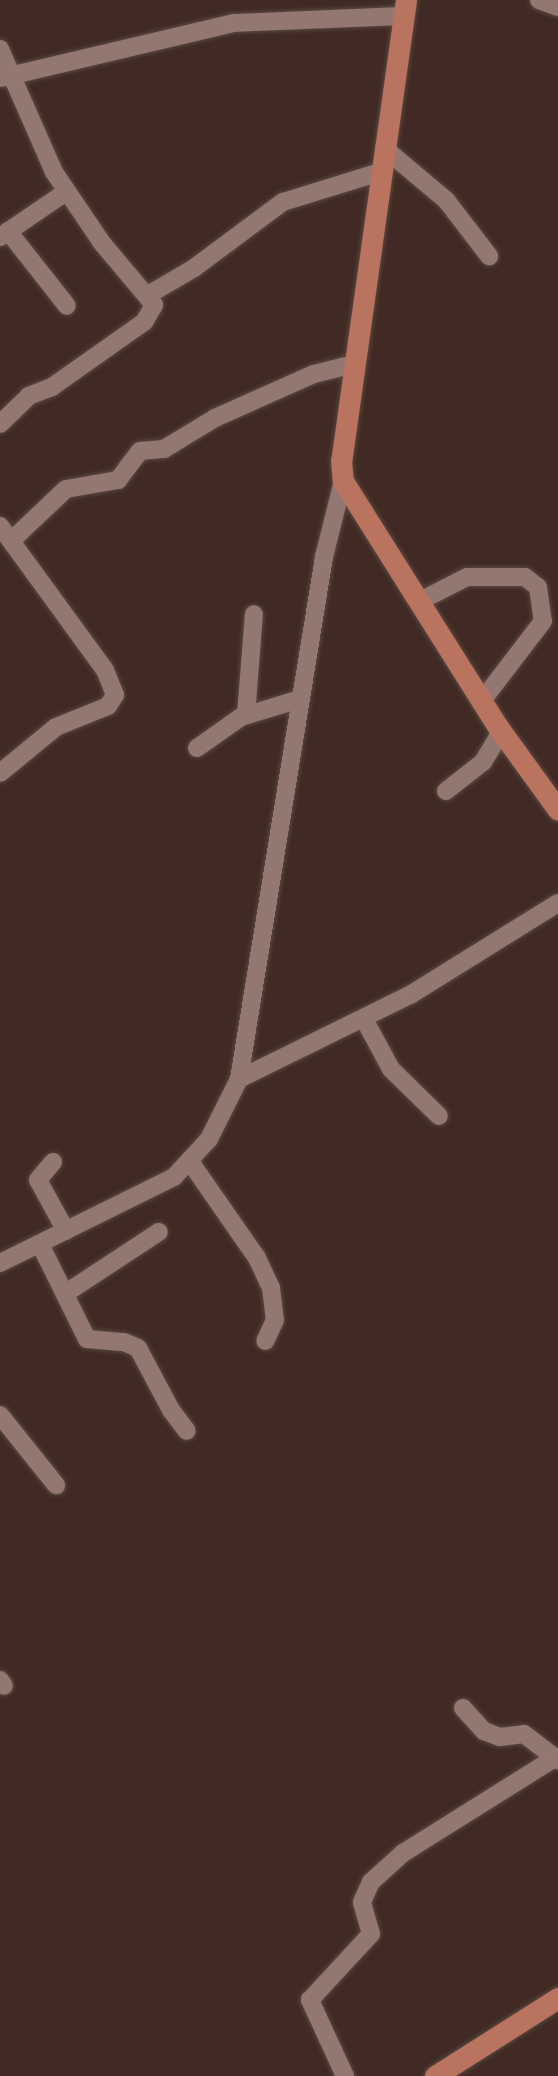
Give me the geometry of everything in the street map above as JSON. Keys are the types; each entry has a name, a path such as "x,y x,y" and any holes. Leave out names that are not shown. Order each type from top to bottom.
{"main road":[{"path":"405,8 341,460 343,481 481,702 558,810"},
{"path":"435,2076 558,1998"}],"street":[{"path":"539,0 558,7"},
{"path":"5,77 234,23 405,8"},
{"path":"0,49 5,77 66,192 102,243 154,305 144,322 52,387 29,396 0,424"},
{"path":"384,148 446,200 489,256"},
{"path":"148,295 194,268 283,202 380,172"},
{"path":"66,192 4,234 67,306"},
{"path":"12,540 66,489 118,480 140,451 164,449 215,418 314,374 354,364"},
{"path":"0,1263 174,1177 191,1163 209,1139 239,1079 324,557 343,481"},
{"path":"0,526 105,670 115,695 108,706 56,727 0,773"},
{"path":"418,602 467,577 525,577 538,587 551,618 481,702"},
{"path":"246,715 254,614"},
{"path":"197,748 246,715 300,699"},
{"path":"446,791 483,762 501,732"},
{"path":"239,1079 364,1019 558,903"},
{"path":"364,1019 391,1069 439,1116"},
{"path":"53,1162 38,1180 66,1231"},
{"path":"191,1163 265,1275 275,1310 265,1341"},
{"path":"66,1293 159,1232"},
{"path":"40,1244 87,1339 124,1342 142,1353 171,1410 187,1431"},
{"path":"0,1415 56,1485"},
{"path":"345,2076 310,2000 371,1934 362,1902 371,1882 403,1853 557,1758 524,1734 499,1737 484,1731 463,1709"}]}
